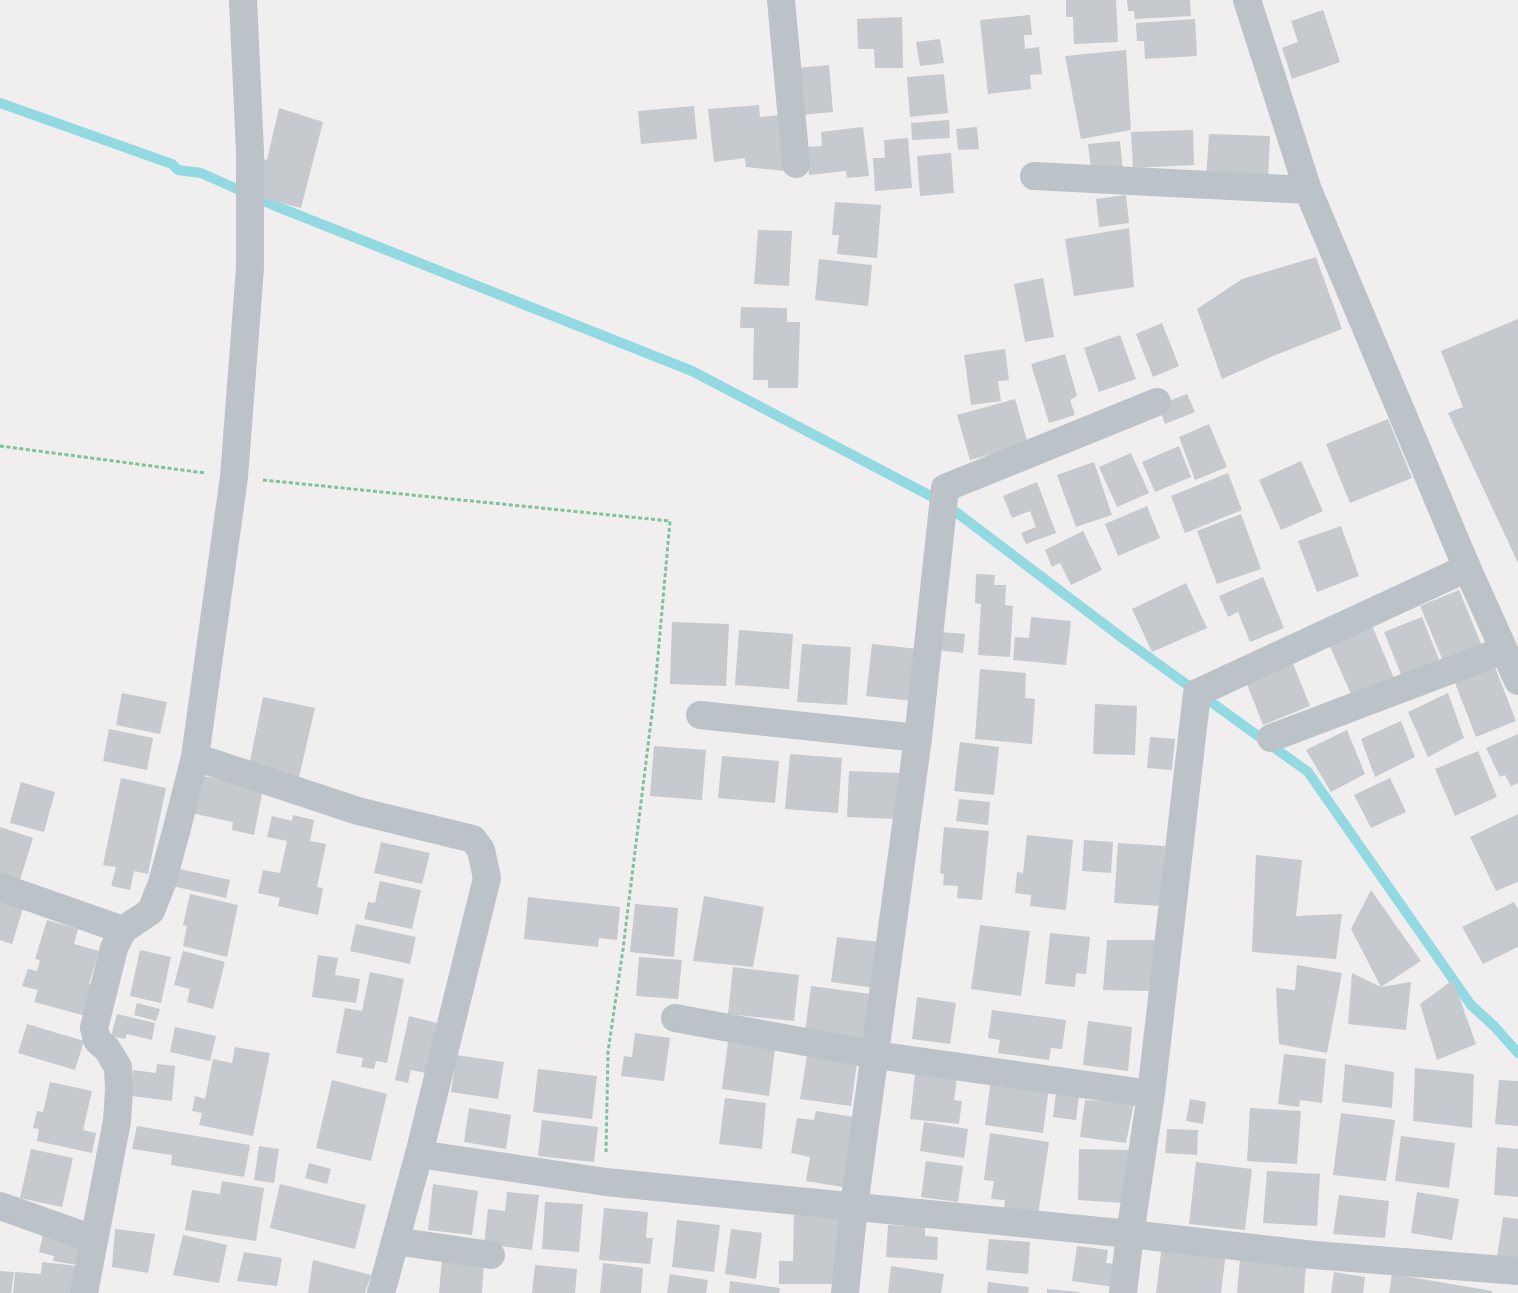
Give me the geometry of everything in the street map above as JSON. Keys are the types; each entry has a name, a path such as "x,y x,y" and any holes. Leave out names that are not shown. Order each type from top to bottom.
{"street":[{"path":"89,1292 93,1239 117,1121 119,1089 118,1067 107,1049 97,1040 94,1028 114,948 124,930 151,911 162,883 195,758 234,477 250,268 250,152 243,0"},
{"path":"780,0 796,164"},
{"path":"1247,0 1308,190 1466,568 1518,681"},
{"path":"1034,176 1308,190"},
{"path":"845,1293 854,1206 918,738 945,488 1157,402"},
{"path":"1123,1293 1151,1094 1197,693 1466,568"},
{"path":"1271,738 1504,650"},
{"path":"700,716 918,738"},
{"path":"195,758 358,811 473,839 481,850 487,878 419,1154 381,1293"},
{"path":"0,887 124,930"},
{"path":"675,1018 876,1055 1151,1094"},
{"path":"419,1154 606,1182 1130,1234 1314,1255 1518,1271"},
{"path":"0,1206 93,1239"},
{"path":"395,1241 491,1255"}],"path":[{"path":"0,446 234,477 670,521 656,689 608,1052 606,1182"}],"building":[{"path":"1066,0 1116,0 1118,42 1074,44 1073,17 1066,17"},
{"path":"1127,0 1190,0 1191,16 1135,19 1134,11 1128,11"},
{"path":"1323,10 1340,62 1292,79 1282,48 1298,42 1291,21"},
{"path":"1030,15 1032,35 1024,35 1025,49 1039,47 1042,74 1030,75 1031,89 988,94 980,20"},
{"path":"902,17 903,68 875,68 874,49 858,49 857,19"},
{"path":"1195,19 1197,56 1145,59 1144,41 1137,41 1136,23"},
{"path":"940,39 944,63 920,66 916,42"},
{"path":"1126,50 1131,130 1081,139 1065,56"},
{"path":"829,65 833,112 800,115 796,68"},
{"path":"944,74 948,113 910,117 907,77"},
{"path":"759,105 760,117 780,115 785,171 746,167 745,158 714,162 708,109"},
{"path":"694,106 697,139 641,144 638,111"},
{"path":"279,108 323,122 301,208 263,198 261,158 267,160"},
{"path":"949,120 950,138 912,140 911,123"},
{"path":"863,127 869,176 847,178 846,171 809,175 806,147 822,146 821,132"},
{"path":"977,127 979,149 958,150 956,129"},
{"path":"1193,130 1194,165 1133,168 1131,132"},
{"path":"1209,134 1270,136 1268,180 1206,180"},
{"path":"908,138 912,188 875,191 873,158 885,158 884,140"},
{"path":"1120,141 1123,173 1092,177 1088,144"},
{"path":"951,153 954,193 920,196 917,156"},
{"path":"1126,195 1129,223 1099,227 1096,199"},
{"path":"835,202 881,205 877,258 837,254 839,235 832,235"},
{"path":"1129,228 1134,287 1074,296 1065,239"},
{"path":"758,230 792,231 789,286 754,284"},
{"path":"1316,257 1342,329 1273,356 1222,379 1197,309 1242,279"},
{"path":"819,259 872,265 868,306 815,300"},
{"path":"1043,278 1054,337 1025,342 1014,284"},
{"path":"741,307 787,308 787,322 800,322 798,388 768,388 768,380 753,380 754,328 740,328"},
{"path":"1518,319 1518,563 1448,413 1463,407 1441,351"},
{"path":"1162,323 1179,366 1153,377 1136,334"},
{"path":"1120,335 1136,379 1099,392 1084,348"},
{"path":"1005,349 1009,380 998,381 1001,401 971,405 964,355"},
{"path":"1065,354 1077,396 1070,400 1075,415 1049,423 1031,364"},
{"path":"1187,394 1195,412 1165,424 1158,405"},
{"path":"1015,399 1028,444 970,460 957,415"},
{"path":"1388,419 1412,478 1350,503 1326,444"},
{"path":"1209,424 1227,467 1195,480 1179,437"},
{"path":"1179,446 1191,477 1155,492 1142,462"},
{"path":"1131,453 1149,493 1117,507 1099,467"},
{"path":"1301,461 1323,511 1281,530 1259,480"},
{"path":"1094,462 1112,515 1076,527 1057,475"},
{"path":"1228,473 1242,510 1185,533 1171,496"},
{"path":"1037,482 1056,533 1026,544 1021,533 1036,527 1030,511 1012,518 1003,496"},
{"path":"1147,506 1160,538 1118,556 1105,524"},
{"path":"1241,514 1261,569 1217,584 1197,531"},
{"path":"1341,526 1359,576 1317,592 1298,541"},
{"path":"1083,531 1102,570 1071,585 1060,563 1052,567 1045,550"},
{"path":"976,574 995,575 994,585 1006,585 1005,605 1013,606 1010,657 978,655 981,604 975,603"},
{"path":"1263,577 1284,628 1250,642 1238,612 1228,617 1219,596"},
{"path":"1186,583 1207,628 1152,652 1132,609"},
{"path":"1459,590 1482,646 1443,661 1420,606"},
{"path":"1031,617 1071,621 1066,665 1013,660 1015,637 1029,638"},
{"path":"1422,617 1440,662 1402,677 1384,632"},
{"path":"672,622 729,624 726,686 670,684"},
{"path":"1371,623 1396,683 1354,701 1328,642"},
{"path":"739,630 793,634 789,689 735,685"},
{"path":"939,632 965,634 963,653 937,650"},
{"path":"802,644 851,647 847,705 797,702"},
{"path":"872,644 918,649 913,701 866,696"},
{"path":"1292,661 1310,706 1263,725 1245,679"},
{"path":"1495,667 1516,721 1476,737 1455,683"},
{"path":"980,669 1026,673 1025,698 1035,699 1032,744 975,739"},
{"path":"122,693 167,702 160,734 116,725"},
{"path":"1448,693 1464,738 1428,757 1408,712"},
{"path":"263,697 315,708 299,777 249,766"},
{"path":"1095,704 1137,706 1135,755 1093,754"},
{"path":"1401,721 1415,757 1375,777 1361,739"},
{"path":"109,729 153,738 147,770 103,761"},
{"path":"1347,730 1365,774 1331,792 1306,750"},
{"path":"1518,734 1518,783 1511,786 1505,775 1500,777 1486,748"},
{"path":"1150,737 1175,739 1172,770 1147,768"},
{"path":"960,742 999,747 994,795 954,791"},
{"path":"654,746 706,750 702,800 650,796"},
{"path":"1478,751 1497,797 1455,816 1435,769"},
{"path":"790,754 842,758 838,813 785,809"},
{"path":"722,756 779,761 775,803 718,798"},
{"path":"849,771 899,773 897,819 847,817"},
{"path":"199,775 263,789 254,835 232,830 233,822 191,813"},
{"path":"121,778 166,788 148,874 134,871 130,890 111,886 116,867 103,865"},
{"path":"1390,778 1406,812 1371,828 1354,795"},
{"path":"21,782 55,792 44,832 10,823"},
{"path":"959,799 990,802 988,825 956,821"},
{"path":"1518,814 1518,882 1496,891 1470,837"},
{"path":"293,815 314,820 310,841 326,844 317,887 323,888 318,915 278,906 280,898 258,893 263,870 280,873 287,841 267,837 272,816 292,821"},
{"path":"0,827 33,838 19,883 0,877"},
{"path":"944,827 989,831 982,900 957,898 958,886 943,885 944,874 940,873"},
{"path":"1027,835 1073,840 1066,910 1030,906 1031,895 1015,893 1017,872 1023,873"},
{"path":"1084,840 1113,842 1111,873 1082,871"},
{"path":"381,842 430,853 422,884 374,873"},
{"path":"1118,843 1165,846 1162,906 1114,903"},
{"path":"1256,855 1302,860 1296,916 1342,914 1336,959 1252,952"},
{"path":"175,868 230,880 226,898 172,886"},
{"path":"380,881 421,890 412,929 364,919 368,902 375,903"},
{"path":"1371,890 1421,961 1381,987 1351,929"},
{"path":"190,894 238,905 227,957 183,946 187,926 183,925"},
{"path":"704,896 764,907 753,967 693,961"},
{"path":"0,897 24,905 12,944 0,940"},
{"path":"528,897 620,907 617,940 599,938 598,947 524,939"},
{"path":"1514,902 1518,909 1518,947 1483,964 1462,927"},
{"path":"635,904 678,908 674,957 630,952"},
{"path":"47,920 78,929 74,944 99,951 89,984 95,985 86,1016 34,1002 38,990 22,986 28,969 37,971 40,960 35,959"},
{"path":"356,924 416,937 410,964 350,951"},
{"path":"980,925 1030,931 1021,996 971,989"},
{"path":"1050,933 1090,937 1086,974 1076,973 1075,987 1045,984"},
{"path":"837,937 880,942 875,988 831,982"},
{"path":"1107,940 1158,940 1152,991 1103,990"},
{"path":"140,950 171,957 161,1003 130,996"},
{"path":"183,951 225,962 213,1009 187,1002 190,989 174,985"},
{"path":"318,955 338,958 335,975 360,979 356,1003 312,997"},
{"path":"639,957 682,960 678,999 636,996"},
{"path":"1297,965 1342,973 1327,1053 1279,1044 1276,988 1295,990"},
{"path":"733,967 799,975 794,1021 728,1014"},
{"path":"370,972 404,979 387,1063 376,1061 374,1069 361,1067 363,1058 336,1053 345,1008 362,1011"},
{"path":"1352,973 1381,987 1411,982 1406,1030 1348,1024"},
{"path":"1453,980 1476,1044 1437,1060 1420,1004"},
{"path":"811,986 871,994 865,1040 805,1032"},
{"path":"917,997 956,1003 950,1044 912,1039"},
{"path":"137,1003 160,1009 156,1021 134,1015"},
{"path":"992,1010 1066,1020 1062,1049 1051,1048 1049,1060 998,1053 1000,1040 988,1038"},
{"path":"117,1014 155,1023 152,1040 127,1034 125,1039 111,1036"},
{"path":"409,1016 441,1024 430,1074 411,1070 408,1083 395,1080"},
{"path":"1088,1021 1132,1027 1128,1071 1083,1065"},
{"path":"27,1024 84,1041 75,1070 18,1053"},
{"path":"175,1027 216,1036 210,1061 170,1052"},
{"path":"635,1033 670,1038 664,1081 621,1076 624,1056 632,1057"},
{"path":"728,1042 775,1049 769,1096 722,1089"},
{"path":"235,1047 270,1053 253,1136 199,1125 202,1113 192,1111 195,1096 205,1099 213,1059 232,1063"},
{"path":"1284,1054 1326,1059 1322,1103 1300,1100 1299,1107 1278,1104"},
{"path":"456,1055 504,1062 498,1099 451,1092"},
{"path":"807,1056 857,1063 851,1106 800,1099"},
{"path":"157,1064 175,1066 172,1101 131,1096 133,1070 156,1073"},
{"path":"1345,1064 1394,1072 1392,1108 1342,1102"},
{"path":"1415,1068 1474,1074 1472,1128 1413,1121"},
{"path":"538,1069 597,1076 592,1119 533,1112"},
{"path":"915,1073 957,1078 954,1100 962,1101 959,1124 910,1119"},
{"path":"991,1078 1049,1087 1043,1133 985,1125"},
{"path":"332,1080 387,1094 371,1161 316,1148"},
{"path":"1499,1080 1518,1081 1518,1126 1495,1124"},
{"path":"50,1082 92,1091 83,1130 96,1133 92,1153 37,1141 39,1129 33,1128 37,1111 43,1112"},
{"path":"1056,1093 1079,1096 1076,1120 1053,1117"},
{"path":"725,1098 766,1103 762,1149 719,1144"},
{"path":"1190,1099 1206,1102 1203,1124 1186,1121"},
{"path":"1085,1100 1134,1103 1126,1143 1080,1137"},
{"path":"469,1108 511,1115 506,1149 464,1142"},
{"path":"1250,1108 1301,1111 1297,1164 1247,1161"},
{"path":"816,1111 860,1118 849,1188 806,1181 810,1157 791,1153 797,1118 814,1120"},
{"path":"1341,1113 1395,1120 1386,1181 1333,1175"},
{"path":"542,1120 598,1127 594,1162 538,1156"},
{"path":"924,1122 968,1129 964,1158 920,1151"},
{"path":"137,1126 250,1145 244,1177 171,1165 172,1155 132,1149"},
{"path":"1167,1129 1198,1130 1197,1155 1165,1153"},
{"path":"990,1133 1049,1142 1038,1215 1004,1209 1005,1200 991,1199 994,1181 984,1180"},
{"path":"1401,1136 1455,1143 1449,1188 1395,1181"},
{"path":"259,1146 279,1149 274,1183 254,1180"},
{"path":"1497,1147 1518,1149 1518,1197 1494,1195"},
{"path":"31,1149 73,1158 62,1207 20,1198"},
{"path":"1079,1149 1131,1150 1124,1203 1078,1200"},
{"path":"926,1161 963,1166 958,1202 921,1197"},
{"path":"1196,1162 1252,1169 1245,1230 1189,1224"},
{"path":"309,1163 331,1169 327,1184 305,1178"},
{"path":"1267,1171 1320,1174 1317,1226 1263,1223"},
{"path":"222,1181 264,1188 256,1241 185,1230 192,1190 220,1194"},
{"path":"280,1184 366,1205 355,1249 270,1228"},
{"path":"433,1184 478,1191 472,1235 428,1230"},
{"path":"507,1192 539,1195 532,1250 484,1244 488,1209 505,1211"},
{"path":"1417,1192 1459,1199 1452,1240 1411,1233"},
{"path":"1339,1195 1389,1201 1385,1238 1333,1234"},
{"path":"545,1202 583,1204 579,1252 542,1249"},
{"path":"604,1208 648,1212 646,1238 653,1238 650,1264 599,1260"},
{"path":"794,1210 842,1211 834,1284 779,1284 779,1261 793,1261"},
{"path":"1503,1217 1518,1219 1518,1267 1496,1264"},
{"path":"677,1220 720,1225 714,1272 672,1267"},
{"path":"888,1225 925,1227 925,1236 938,1237 937,1260 886,1257"},
{"path":"115,1229 155,1234 148,1273 112,1267"},
{"path":"731,1229 762,1233 756,1279 725,1274"},
{"path":"43,1235 79,1246 78,1265 53,1261 54,1256 39,1252"},
{"path":"183,1235 227,1245 219,1283 173,1275"},
{"path":"989,1239 1030,1242 1028,1274 986,1270"},
{"path":"1162,1245 1226,1252 1221,1293 1156,1293"},
{"path":"1077,1246 1108,1250 1106,1263 1117,1264 1114,1287 1072,1281"},
{"path":"244,1252 282,1258 277,1286 237,1281"},
{"path":"442,1259 484,1262 482,1293 439,1293"},
{"path":"1240,1259 1306,1264 1304,1293 1237,1293"},
{"path":"313,1260 371,1275 365,1293 308,1293"},
{"path":"42,1262 78,1266 75,1293 13,1293 15,1272 41,1274"},
{"path":"603,1263 643,1268 641,1293 600,1293"},
{"path":"535,1265 577,1269 575,1293 532,1293"},
{"path":"891,1266 944,1274 941,1293 888,1293"},
{"path":"0,1271 14,1272 11,1293 0,1293"},
{"path":"1334,1272 1365,1277 1363,1293 1331,1293"},
{"path":"670,1274 708,1280 706,1293 667,1293"},
{"path":"1392,1274 1492,1291 1492,1293 1389,1293"},
{"path":"730,1281 780,1288 779,1293 729,1293"},
{"path":"988,1282 1029,1287 1028,1293 987,1293"},
{"path":"1047,1289 1080,1292 1047,1293"}],"waterway":[{"path":"0,103 172,164 178,170 201,173 273,205 692,371 944,503 1125,640 1308,772 1471,1005 1494,1026 1518,1053"}]}
